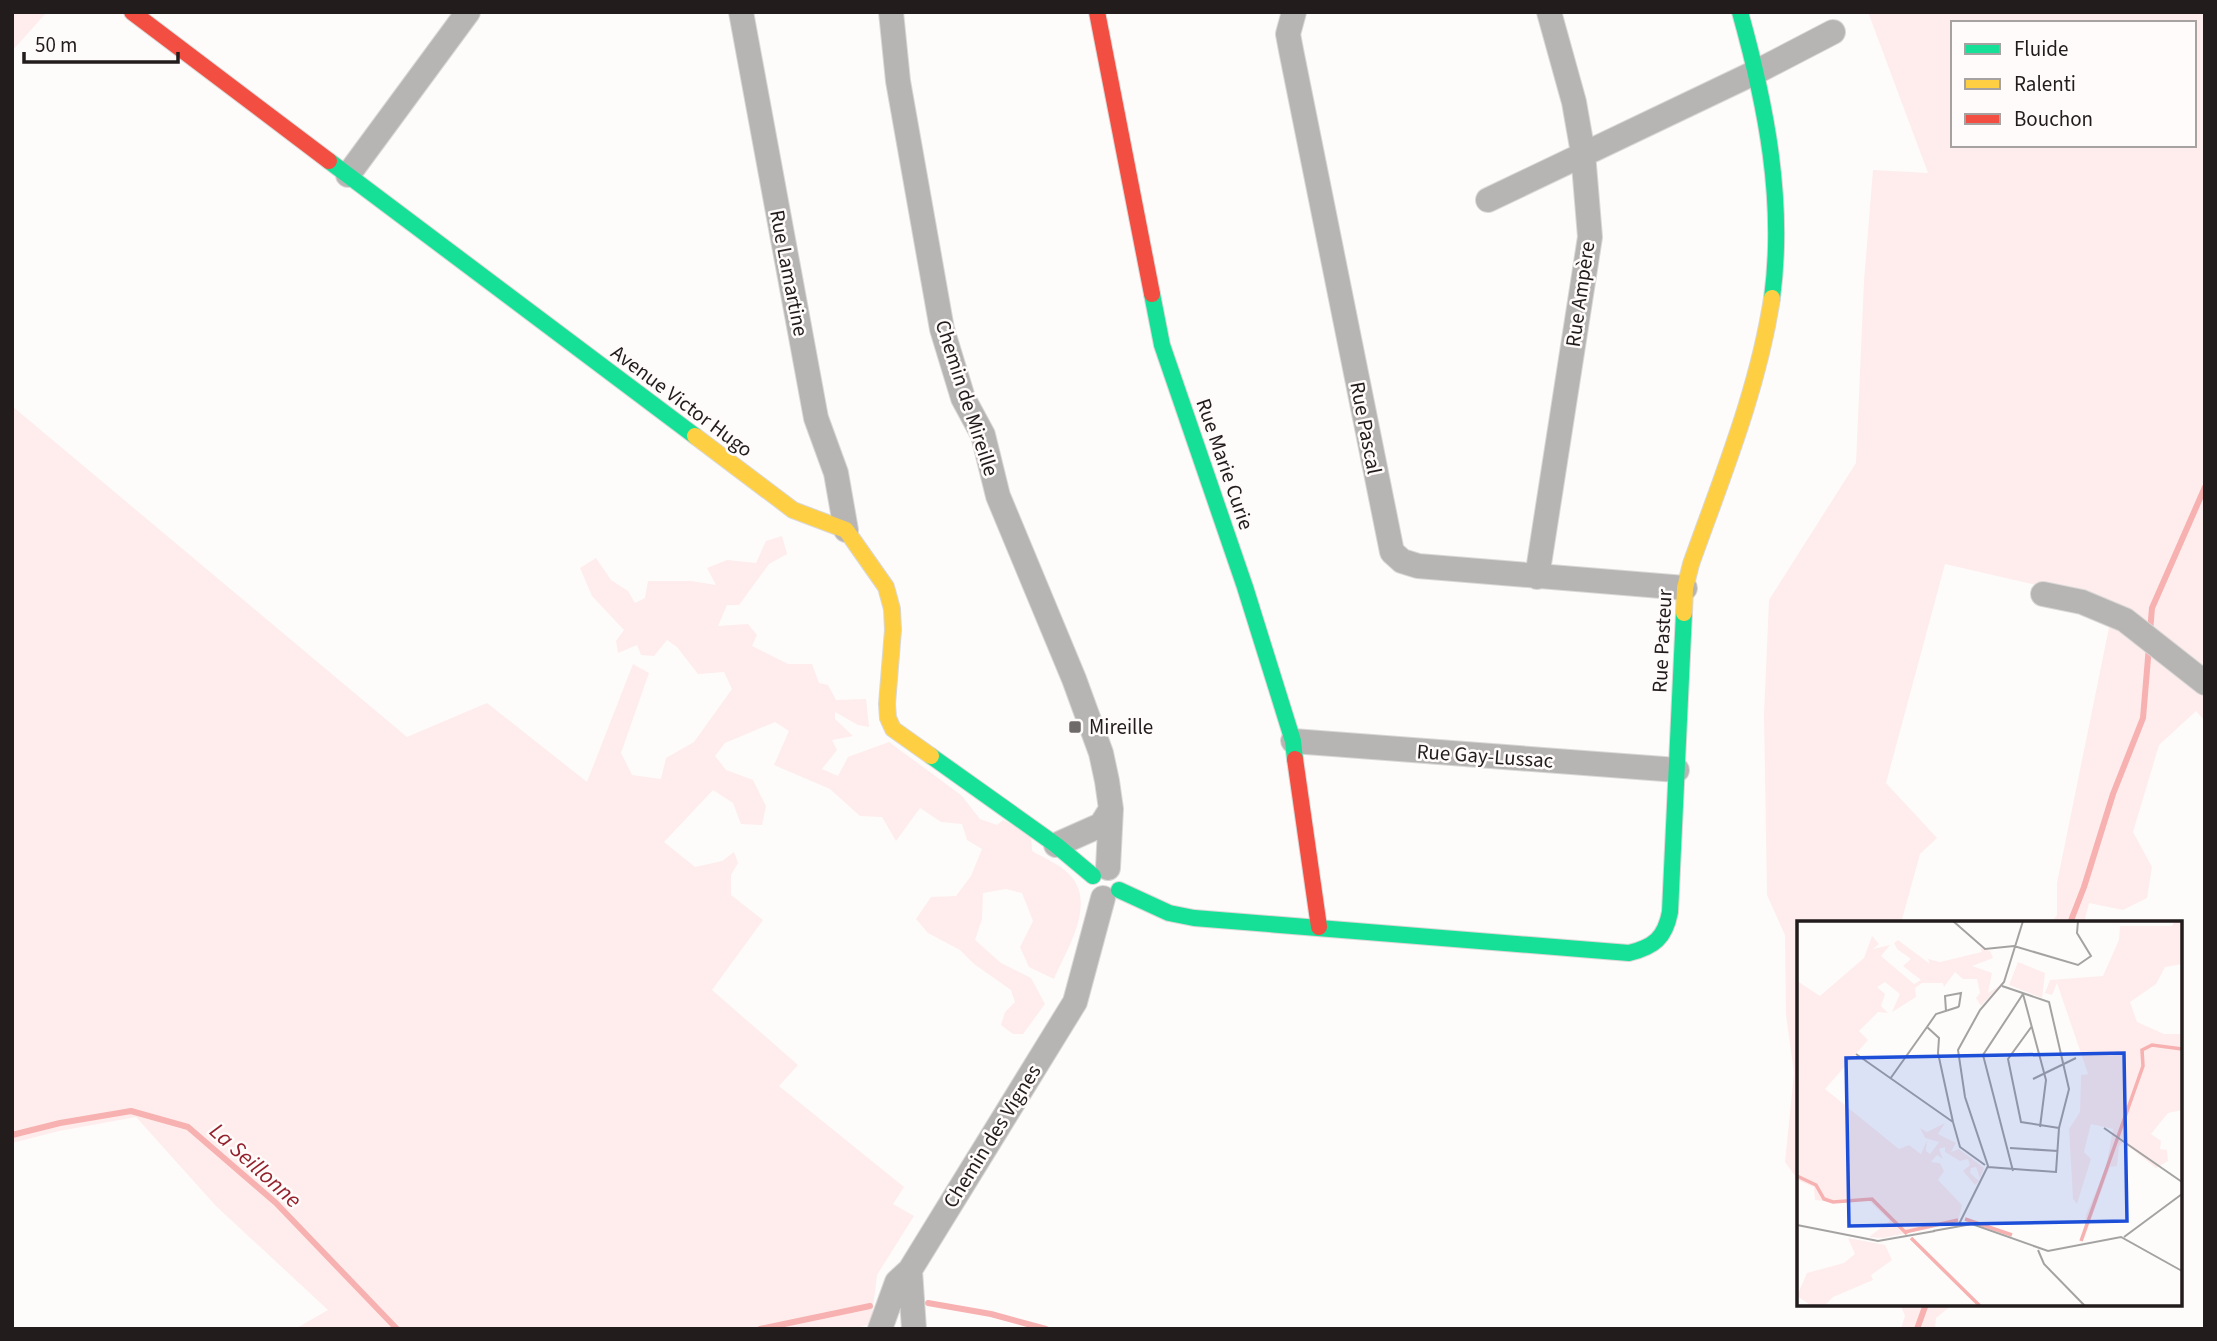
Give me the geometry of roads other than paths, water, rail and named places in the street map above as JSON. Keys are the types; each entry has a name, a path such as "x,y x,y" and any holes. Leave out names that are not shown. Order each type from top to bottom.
{"street":[{"name":"Avenue Victor Hugo","path":"132,12 793,510 846,530"},
{"path":"348,175 468,12"},
{"name":"Rue Lamartine","path":"741,12 816,418 836,473 846,530"},
{"name":"Chemin de Mireille","path":"891,12 898,80 942,329 963,398 984,435 998,496 1055,632 1097,743 1107,781 1111,809 1106,883 1074,1002"},
{"name":"Rue Marie Curie","path":"1097,12 1162,345 1245,587 1293,741 1319,927"},
{"name":"Rue Pascal","path":"1294,12 1288,34 1392,552 1402,561 1418,566 1685,588"},
{"name":"Rue Ampère","path":"1537,577 1590,237 1583,153 1574,102 1549,12"},
{"name":"Rue Pasteur","path":"1319,927 1629,953 1647,949 1660,941 1667,930 1685,588 1690,564 1752,384 1769,315 1777,239 1768,130 1758,71 1740,12"},
{"path":"1488,200 1833,33"},
{"path":"846,530 886,587 892,609 893,631 887,704 888,718 893,729 1106,883 1169,913 1194,918 1319,927"},
{"path":"2043,594 2082,602 2125,620 2205,683"},
{"name":"Rue Gay-Lussac","path":"1293,741 1676,770"},
{"path":"1056,845 1101,825 1111,809"},
{"name":"Chemin des Vignes","path":"880,1329 897,1282 910,1270 1074,1002"},
{"path":"910,1270 914,1329"}],"waterway":[{"path":"2150,632 2152,608 2205,487"},
{"path":"2071,921 2113,794 2143,718 2149,646"},
{"name":"La Seillonne","path":"12,1135 60,1123 131,1111 188,1127 276,1203 397,1329"},
{"path":"928,1303 991,1314 1046,1329"},
{"path":"760,1329 870,1306"},
{"path":"1917,1329 1925,1306"}],"place":[{"name":"Mireille","path":"1075,727"}]}
